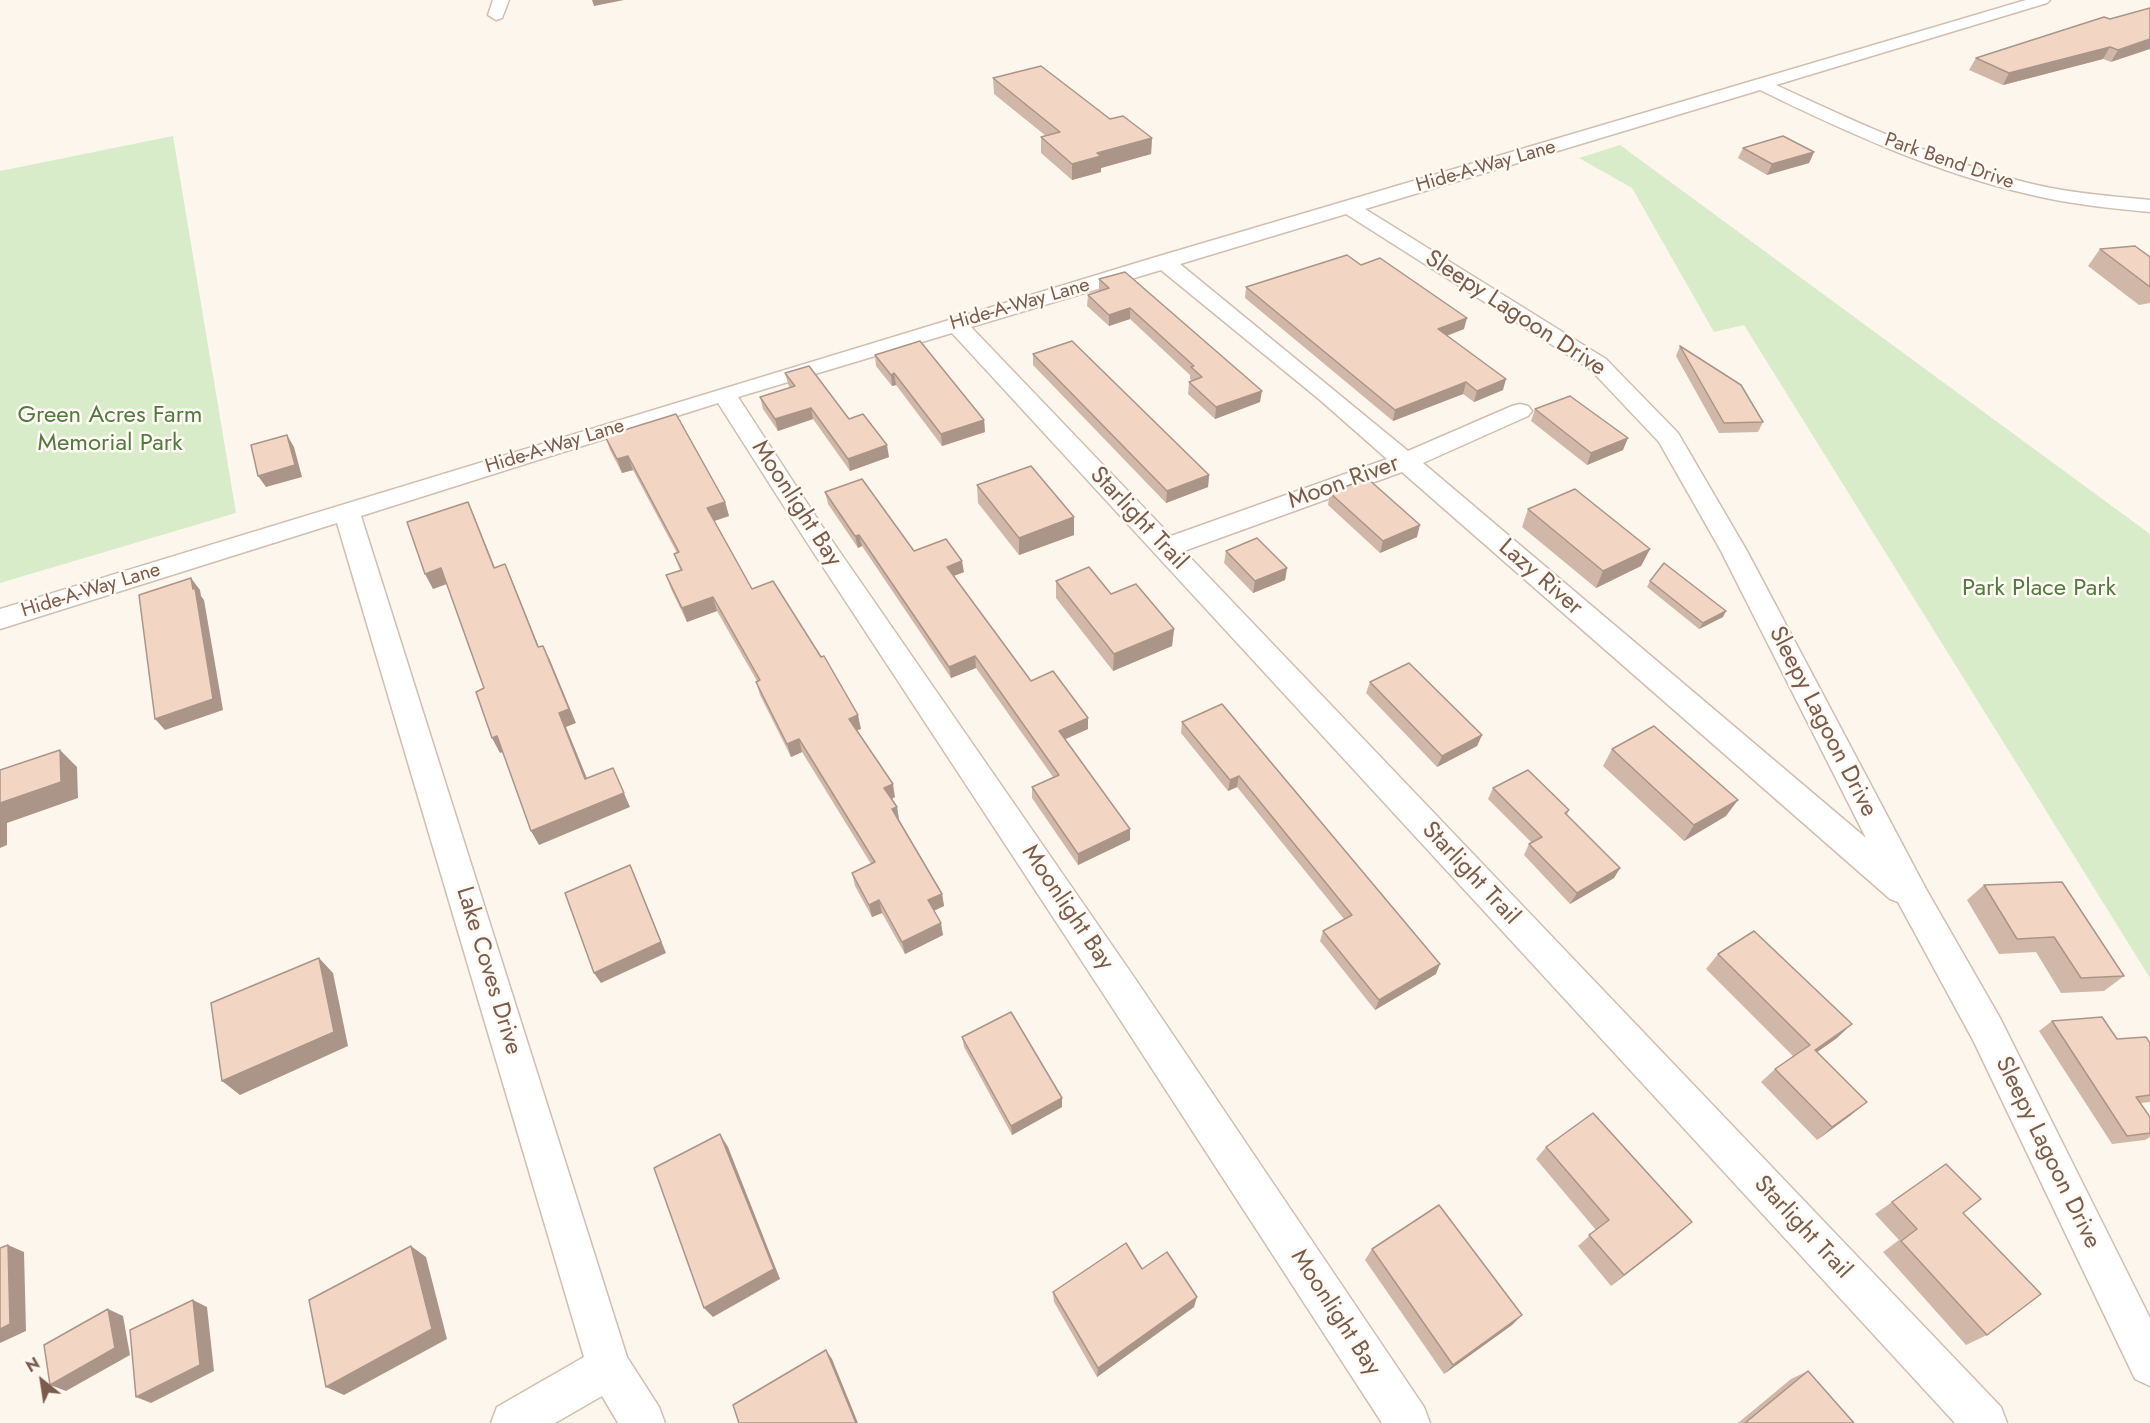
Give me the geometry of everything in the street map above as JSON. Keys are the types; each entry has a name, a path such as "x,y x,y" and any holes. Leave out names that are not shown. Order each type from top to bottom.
{"street":[{"name":"Hide-A-Way Lane","path":"0,619 724,394 2042,0"},
{"name":"Park Bend Drive","path":"1759,83 1874,136 1949,166 2011,185 2088,201 2150,206"},
{"name":"Sleepy Lagoon Drive","path":"1348,207 1598,364 1669,438 1734,551 1914,899 2007,1068 2150,1364"},
{"name":"Lazy River","path":"1163,261 1328,395 1914,899"},
{"name":"Starlight Trail","path":"956,324 1984,1423"},
{"name":"Moonlight Bay","path":"724,394 815,535 1117,982 1408,1423"},
{"name":"Moon River","path":"1165,548 1404,462 1520,411"},
{"name":"Lake Coves Drive","path":"347,512 609,1367 643,1423"},
{"path":"513,1423 609,1367"}],"green space":[{"name":"Green Acres Farm Memorial Park","path":"173,136 236,513 0,583 0,171"},
{"name":"Park Place Park","path":"1620,145 2150,534 2150,978 1744,325 1714,332 1632,188 1579,158"}],"building":[{"path":"2150,8 2150,39 2118,50 2110,47 2009,73 1976,58 2104,17 2110,19"},
{"path":"1041,66 1110,119 1123,116 1152,138 1097,153 1101,156 1072,164 1041,137 1060,132 993,78"},
{"path":"1783,136 1814,152 1772,164 1743,148"},
{"path":"2135,246 2150,257 2150,287 2100,249"},
{"path":"1347,255 1361,265 1380,258 1467,318 1438,329 1506,379 1477,391 1466,382 1395,410 1246,287"},
{"path":"1125,272 1262,391 1216,407 1189,382 1202,377 1191,367 1194,366 1130,308 1109,315 1088,295 1109,288 1099,279"},
{"path":"920,341 984,420 941,434 894,373 891,375 875,355"},
{"path":"1072,341 1209,475 1167,491 1033,354"},
{"path":"1680,346 1741,385 1763,422 1724,423"},
{"path":"809,366 849,419 863,414 887,445 848,459 811,408 775,419 760,397 795,386 785,373"},
{"path":"1570,396 1628,438 1591,453 1535,409"},
{"path":"676,414 725,502 707,508 752,589 773,581 821,657 824,656 858,715 849,719 893,784 884,788 897,807 892,809 942,894 928,900 941,923 902,942 879,900 869,905 852,873 875,862 799,739 787,744 756,682 760,680 713,597 682,608 666,575 682,570 674,554 679,552 628,456 617,459 605,436"},
{"path":"287,435 295,465 258,476 251,445"},
{"path":"1031,466 1074,517 1019,538 977,485"},
{"path":"1367,478 1420,525 1383,541 1330,493"},
{"path":"862,479 914,551 946,539 962,561 947,567 1031,681 1053,671 1088,718 1059,731 1130,829 1078,854 1032,787 1059,775 975,656 949,667 859,535 855,536 825,492"},
{"path":"1575,489 1650,549 1603,571 1528,509"},
{"path":"468,502 494,568 505,564 538,647 543,646 569,709 559,713 585,779 613,768 624,793 531,831 497,736 492,738 476,692 484,688 441,568 425,574 407,522"},
{"path":"1257,538 1287,568 1255,581 1226,551"},
{"path":"1664,563 1726,611 1703,623 1650,581"},
{"path":"1089,567 1111,594 1136,584 1174,629 1114,654 1056,581"},
{"path":"191,578 193,589 195,588 213,699 155,719 139,595"},
{"path":"1409,663 1482,735 1442,756 1370,682"},
{"path":"1222,704 1440,964 1379,1000 1323,931 1352,915 1239,776 1230,780 1182,722"},
{"path":"1654,726 1738,800 1694,825 1612,749"},
{"path":"60,750 61,782 0,803 0,770"},
{"path":"1528,770 1569,810 1565,813 1620,868 1577,893 1529,844 1542,837 1493,788"},
{"path":"630,865 661,942 594,973 565,893"},
{"path":"2062,882 2124,976 2081,978 2054,937 2017,939 1984,885"},
{"path":"1754,931 1852,1024 1815,1050 1867,1102 1832,1127 1775,1069 1810,1045 1718,954"},
{"path":"319,958 334,1032 222,1081 211,1003"},
{"path":"1011,1012 1062,1098 1011,1126 962,1037"},
{"path":"2102,1017 2117,1039 2146,1037 2150,1043 2150,1095 2136,1097 2150,1117 2150,1133 2127,1136 2052,1021"},
{"path":"1593,1113 1692,1222 1624,1275 1589,1235 1609,1220 1546,1147"},
{"path":"720,1134 774,1269 704,1308 654,1168"},
{"path":"1946,1164 1981,1199 1963,1213 2041,1294 1987,1335 1901,1241 1917,1229 1892,1202"},
{"path":"1439,1205 1522,1315 1453,1365 1372,1249"},
{"path":"1126,1243 1142,1269 1167,1252 1197,1297 1098,1368 1053,1292"},
{"path":"8,1245 10,1324 0,1329 0,1248"},
{"path":"411,1246 432,1329 326,1387 309,1300"},
{"path":"193,1300 200,1365 136,1397 130,1330"},
{"path":"108,1309 115,1348 50,1385 44,1345"},
{"path":"826,1350 856,1423 739,1423 733,1405"},
{"path":"1808,1371 1854,1423 1745,1423"}]}
